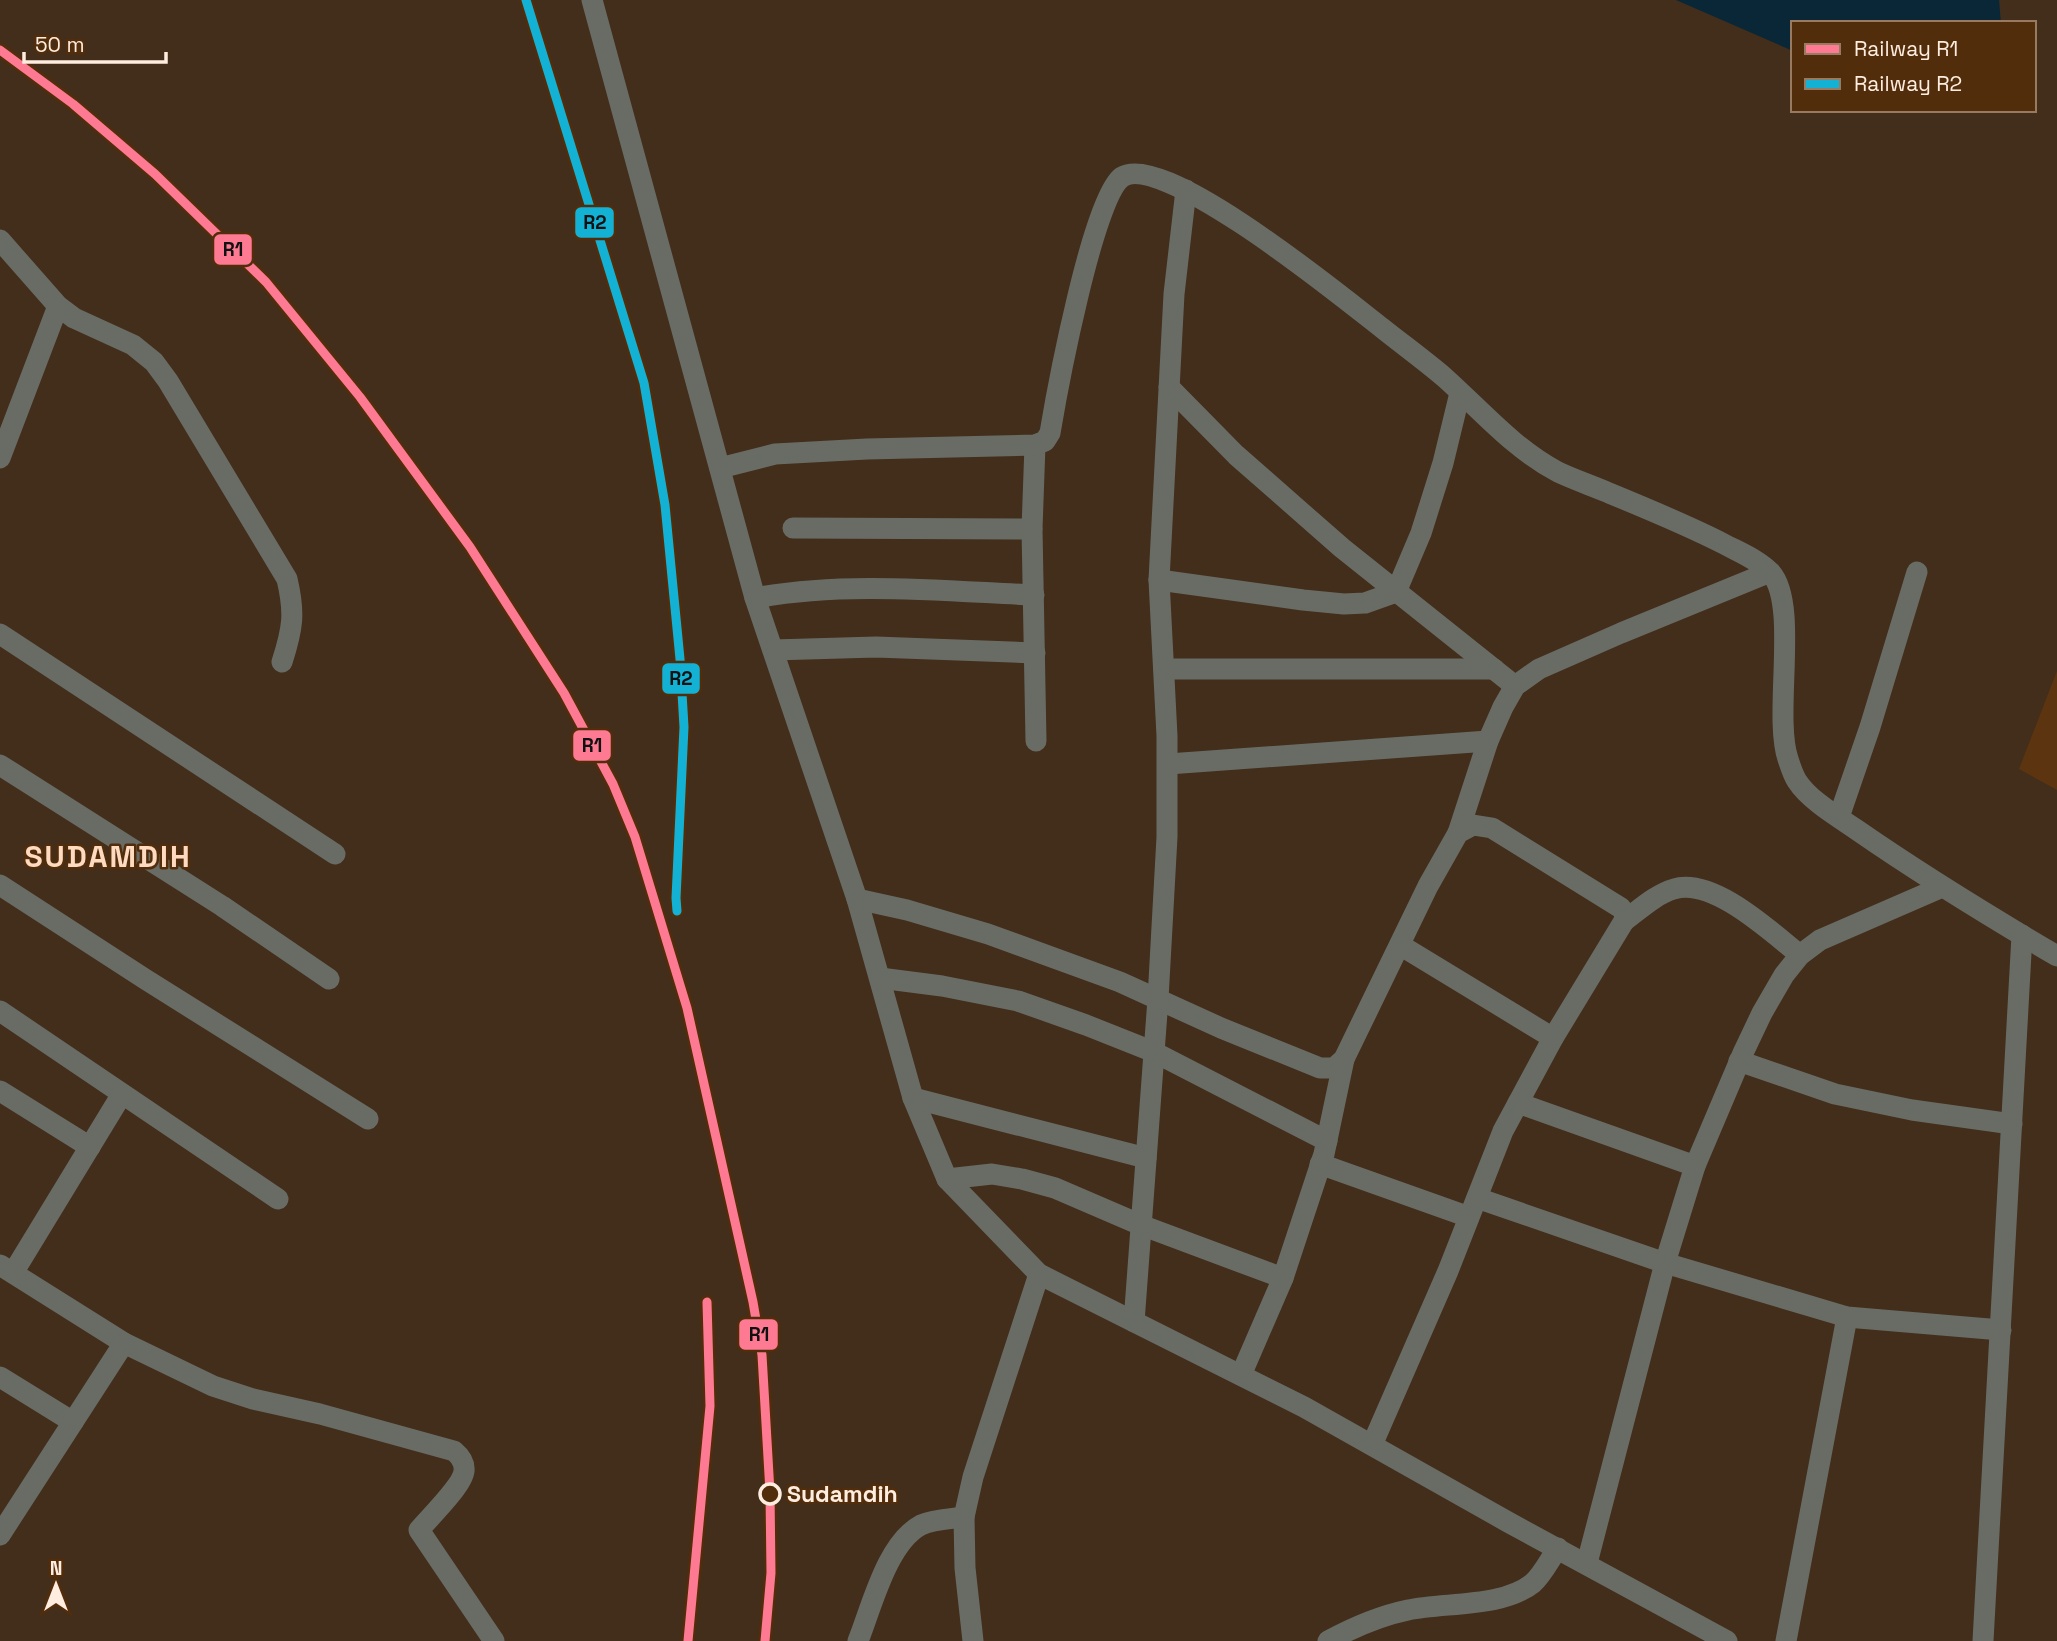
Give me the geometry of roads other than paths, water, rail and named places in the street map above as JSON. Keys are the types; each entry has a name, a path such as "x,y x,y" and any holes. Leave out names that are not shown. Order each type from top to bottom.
{"street":[{"path":"592,0 755,598 856,899 913,1098 947,1179 1039,1275 1241,1375 1727,1641"},
{"path":"720,468 775,454 1035,445 1045,441 1050,433 1065,351 1089,254 1113,189 1122,177 1134,174 1153,177 1186,190 1234,218 1444,377 1510,439 1557,471 1702,533 1770,572 1779,585 1783,617 1783,723 1786,755 1797,782 1821,805 1942,887 2057,956"},
{"path":"1134,1322 1167,837 1168,764 1159,580 1174,294 1186,190"},
{"path":"0,240 58,306 74,318 133,345 154,362 169,381 287,579 293,603 292,632 282,662"},
{"path":"0,458 58,306"},
{"path":"1169,387 1236,455 1342,548 1516,686"},
{"path":"1159,580 1345,604 1365,603 1396,592 1421,533 1461,393"},
{"path":"1035,445 1032,529 1037,741"},
{"path":"793,528 1032,529"},
{"path":"1241,1375 1283,1278 1327,1141 1344,1059 1428,886 1458,833 1488,741 1516,686 1539,669 1770,572"},
{"path":"1839,817 1917,572"},
{"path":"755,598 816,589 1034,595"},
{"path":"0,634 335,855"},
{"path":"773,650 876,647 1035,653"},
{"path":"1164,669 1494,669"},
{"path":"1168,764 1488,741"},
{"path":"0,765 222,906 329,979"},
{"path":"1372,1445 1448,1271 1503,1131 1553,1038 1624,921 1625,914 1621,908 1492,828 1473,825 1458,833"},
{"path":"0,885 368,1119"},
{"path":"1624,921 1674,889 1692,887 1716,895 1748,914 1800,955"},
{"path":"1587,1563 1665,1263 1695,1166 1762,1013 1783,975 1800,955 1820,940 1942,887"},
{"path":"856,899 907,910 988,934 1120,982 1221,1028 1320,1068 1334,1068 1344,1059"},
{"path":"1983,1641 2022,935"},
{"path":"1400,945 1553,1038"},
{"path":"880,978 942,986 1018,1001 1154,1052 1327,1141"},
{"path":"0,1011 278,1199"},
{"path":"1739,1061 1835,1094 1912,1110 2012,1124"},
{"path":"0,1091 90,1147"},
{"path":"122,1094 90,1147 6,1269 124,1343 213,1386 253,1399 320,1414 454,1451 461,1458 464,1470 460,1482 419,1530 494,1641"},
{"path":"913,1098 1146,1158"},
{"path":"1518,1103 1695,1166"},
{"path":"1320,1164 1847,1317 2001,1330"},
{"path":"947,1179 992,1174 1055,1188 1141,1225 1283,1278"},
{"path":"973,1641 965,1568 964,1517 973,1477 1039,1275"},
{"path":"1786,1641 1847,1317"},
{"path":"0,1535 124,1343"},
{"path":"0,1377 74,1422"},
{"path":"858,1641 890,1558 905,1536 924,1523 964,1517"},
{"path":"1328,1641 1358,1625 1408,1609 1513,1594 1533,1582 1558,1548"}],"water":[{"path":"1676,0 1999,0 2001,21 1791,21 1791,50"}],"rail line":[{"name":"R2","path":"526,0 644,383 665,505 684,727 677,911"},
{"name":"R1","path":"0,50 73,104 155,174 266,282 360,397 470,547 564,693 613,784 635,837 687,1008 753,1302 762,1355 770,1492 771,1573 765,1641"},
{"name":"R1","path":"688,1641 710,1406 707,1302"}],"place":[{"name":"Sudamdih","path":"770,1494"}],"district":[{"name":"SUDAMDIH","path":"108,857"}]}
